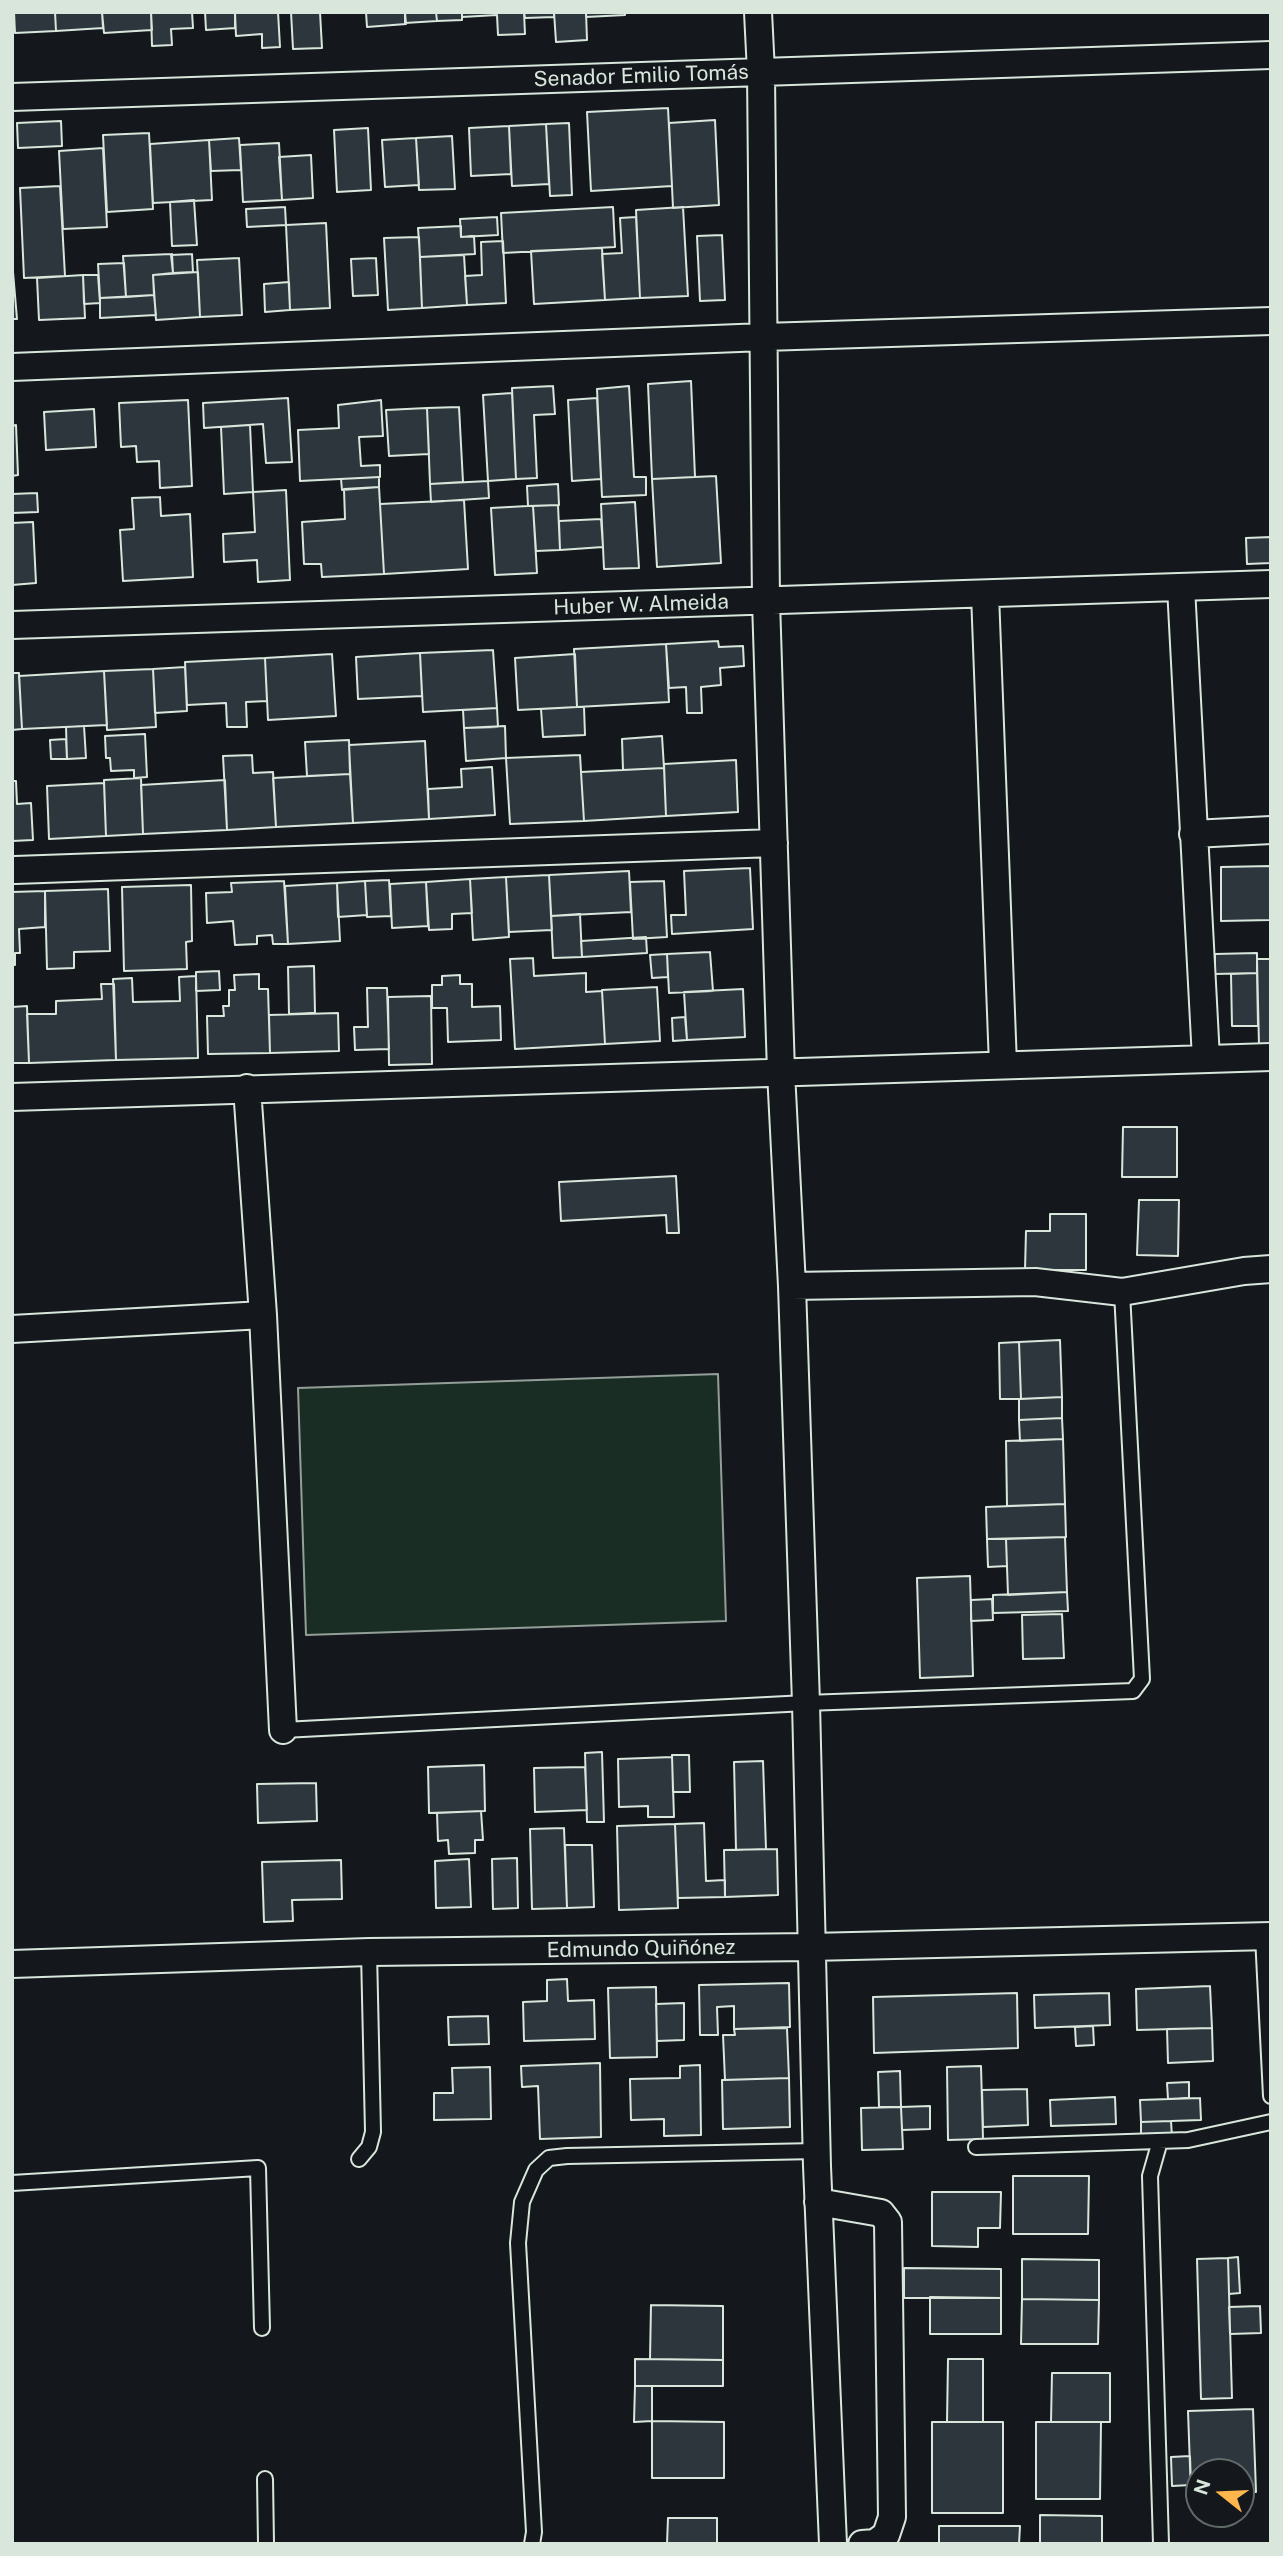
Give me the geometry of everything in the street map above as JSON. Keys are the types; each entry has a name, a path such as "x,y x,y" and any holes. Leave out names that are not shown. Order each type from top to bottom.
{"street":[{"path":"758,12 761,72 766,601 806,1703 818,2202 833,2544"},
{"name":"Senador Emilio Tomás","path":"12,97 1271,55"},
{"path":"12,367 764,337 1271,321"},
{"name":"Huber W. Almeida","path":"12,625 1271,584"},
{"path":"1181,587 1206,1059"},
{"path":"985,594 1003,1065"},
{"path":"1193,834 1271,830"},
{"path":"16,870 774,843"},
{"path":"12,1097 1271,1056"},
{"path":"247,1088 263,1315 283,1730"},
{"path":"792,1286 1035,1282 1122,1293 1244,1271 1271,1269"},
{"path":"12,1329 263,1315"},
{"name":"Edmundo Quiñónez","path":"12,1965 369,1952 811,1947 1267,1936"},
{"path":"818,2202 881,2213 888,2222 892,2517 886,2535 875,2543 862,2544"}],"lane":[{"path":"283,1730 806,1703 1133,1691 1142,1679 1122,1293"},
{"path":"1267,1936 1271,2096"},
{"path":"359,2159 369,2147 373,2132 369,1952"},
{"path":"976,2147 1188,2140 1271,2122"},
{"path":"1160,2141 1150,2176 1161,2544"},
{"path":"532,2544 534,2532 518,2243 522,2202 536,2170 549,2158 567,2155 817,2151"},
{"path":"12,2183 258,2168 262,2328"},
{"path":"265,2479 266,2544"}],"green space":[{"path":"718,1374 726,1621 306,1635 298,1388"}],"building":[{"path":"14,12 55,12 56,31 15,33"},
{"path":"55,12 102,12 103,28 56,31"},
{"path":"102,12 151,12 152,30 104,33"},
{"path":"151,12 192,12 193,28 171,29 172,45 152,46"},
{"path":"205,12 235,12 235,28 206,30"},
{"path":"235,12 278,12 280,47 262,48 262,34 236,36"},
{"path":"291,12 320,12 322,48 293,49"},
{"path":"366,12 405,12 406,24 367,27"},
{"path":"405,12 436,12 437,21 405,23"},
{"path":"436,12 462,12 462,20 437,21"},
{"path":"462,12 524,12 525,34 498,35 497,15 462,17"},
{"path":"524,12 554,12 554,17 525,18"},
{"path":"554,12 586,12 587,40 556,42"},
{"path":"586,12 625,12 625,15 586,17"},
{"path":"668,108 672,186 591,191 587,112"},
{"path":"715,120 719,205 673,208 669,123"},
{"path":"61,121 62,146 18,148 17,123"},
{"path":"569,123 572,195 550,196 546,124"},
{"path":"546,124 549,184 512,186 509,126"},
{"path":"509,126 511,174 471,176 469,128"},
{"path":"368,128 371,190 337,192 334,130"},
{"path":"149,133 153,209 107,212 103,135"},
{"path":"452,136 455,189 419,190 416,138"},
{"path":"239,138 241,170 211,171 209,140"},
{"path":"416,138 419,185 385,187 382,140"},
{"path":"209,140 212,200 153,203 150,144"},
{"path":"279,143 282,200 243,202 240,145"},
{"path":"103,148 107,227 63,229 59,151"},
{"path":"311,155 313,198 282,200 279,157"},
{"path":"60,186 65,276 24,278 20,188"},
{"path":"194,200 197,245 172,246 170,202"},
{"path":"285,207 286,225 247,227 246,209"},
{"path":"613,207 615,247 503,253 501,213"},
{"path":"683,207 688,296 640,298 636,210"},
{"path":"497,217 498,235 461,237 460,219"},
{"path":"636,217 640,298 605,300 602,254 622,253 620,218"},
{"path":"326,223 330,308 290,310 286,225"},
{"path":"461,226 461,237 474,236 475,254 420,257 418,228"},
{"path":"722,235 725,300 700,301 697,236"},
{"path":"419,237 422,308 388,310 384,238"},
{"path":"503,241 506,303 467,305 465,276 482,275 481,242"},
{"path":"602,248 605,300 534,304 531,251"},
{"path":"172,254 173,273 153,275 154,295 126,297 123,256"},
{"path":"192,254 193,272 173,273 171,255"},
{"path":"464,255 467,305 422,308 420,257"},
{"path":"239,258 242,315 200,317 197,260"},
{"path":"376,258 378,295 353,296 351,259"},
{"path":"12,260 17,319 12,319"},
{"path":"124,263 126,297 100,298 98,264"},
{"path":"198,272 200,317 156,320 153,275"},
{"path":"83,275 85,318 39,320 37,278"},
{"path":"83,275 98,275 100,303 84,304"},
{"path":"289,282 290,310 265,312 264,284"},
{"path":"154,295 156,315 100,318 100,298"},
{"path":"691,381 695,477 652,479 648,384"},
{"path":"553,386 555,414 534,415 537,478 516,479 512,388"},
{"path":"629,386 634,477 646,477 646,495 602,497 597,389"},
{"path":"512,393 516,479 488,481 483,395"},
{"path":"288,398 292,462 266,463 263,424 204,428 203,403"},
{"path":"597,398 601,479 572,481 568,400"},
{"path":"188,400 192,486 160,488 159,461 137,462 136,446 121,447 119,403"},
{"path":"381,400 383,436 359,437 361,466 380,465 380,477 300,481 298,430 339,428 338,405"},
{"path":"459,407 463,482 430,484 427,408"},
{"path":"427,408 429,454 389,456 386,410"},
{"path":"94,409 96,447 46,450 44,412"},
{"path":"16,425 18,475 12,476 12,426"},
{"path":"250,425 253,492 224,494 221,427"},
{"path":"716,476 721,563 657,567 652,479"},
{"path":"379,477 379,487 342,490 341,479"},
{"path":"488,481 489,498 431,502 430,484"},
{"path":"558,484 559,505 528,506 527,486"},
{"path":"379,487 384,574 322,577 321,564 304,564 302,522 345,519 344,489"},
{"path":"286,490 290,580 258,582 257,560 224,562 223,534 255,532 253,492"},
{"path":"37,493 38,512 12,513 12,494"},
{"path":"160,497 161,516 190,514 193,577 123,581 120,530 134,529 132,498"},
{"path":"464,500 468,569 384,574 380,504"},
{"path":"635,502 639,568 604,569 601,504"},
{"path":"558,505 560,550 536,551 533,506"},
{"path":"533,506 537,573 495,575 491,508"},
{"path":"601,519 603,547 560,550 559,521"},
{"path":"33,522 36,583 12,585 12,523"},
{"path":"1271,537 1271,563 1247,564 1246,538"},
{"path":"718,641 719,647 743,646 744,666 720,668 721,685 701,687 702,713 687,713 686,687 669,688 666,644"},
{"path":"666,644 669,702 577,707 574,649"},
{"path":"493,650 497,708 423,712 420,653"},
{"path":"420,653 422,696 358,699 356,657"},
{"path":"332,654 336,716 268,720 265,658"},
{"path":"575,654 577,707 518,710 515,658"},
{"path":"265,658 267,701 246,702 247,727 227,727 226,703 187,705 185,662"},
{"path":"185,667 187,711 155,713 153,669"},
{"path":"153,669 156,727 107,730 104,671"},
{"path":"104,671 107,725 22,729 19,676"},
{"path":"12,673 19,673 22,729 12,730"},
{"path":"584,707 585,735 543,737 541,709"},
{"path":"497,708 498,727 464,728 463,710"},
{"path":"84,726 86,758 67,759 66,727"},
{"path":"505,726 506,758 466,761 464,728"},
{"path":"145,734 147,777 134,778 134,770 111,771 110,758 106,758 105,736"},
{"path":"662,736 664,768 623,770 622,739"},
{"path":"66,739 67,759 51,759 50,740"},
{"path":"349,740 350,774 307,776 305,742"},
{"path":"425,741 429,819 353,823 349,745"},
{"path":"252,755 253,773 273,772 276,827 227,830 223,756"},
{"path":"580,755 584,821 510,824 506,758"},
{"path":"736,760 738,812 666,816 664,764"},
{"path":"492,767 495,815 429,819 428,789 462,787 461,769"},
{"path":"664,768 666,816 584,821 581,772"},
{"path":"350,774 353,823 276,827 273,778"},
{"path":"141,778 143,834 106,836 104,780"},
{"path":"225,780 227,830 143,834 141,785"},
{"path":"12,781 16,781 17,804 31,803 33,840 12,841"},
{"path":"104,783 106,836 49,839 47,786"},
{"path":"1271,866 1271,920 1221,921 1221,867"},
{"path":"750,868 753,929 672,934 671,915 686,915 684,871"},
{"path":"629,871 631,912 551,916 549,875"},
{"path":"549,875 552,930 509,932 506,877"},
{"path":"506,877 509,937 473,940 470,879"},
{"path":"470,879 472,913 452,914 452,929 429,930 426,882"},
{"path":"389,880 391,916 367,917 365,881"},
{"path":"284,881 288,944 273,944 272,935 257,936 257,944 235,945 233,921 207,923 206,893 232,892 231,883"},
{"path":"365,881 367,915 338,917 337,883"},
{"path":"664,881 667,937 633,939 630,882"},
{"path":"426,882 428,926 392,928 390,884"},
{"path":"337,883 340,941 288,944 285,886"},
{"path":"191,885 192,941 186,942 187,969 124,971 122,887"},
{"path":"108,889 110,951 74,952 74,968 47,969 45,891"},
{"path":"45,891 45,927 19,929 20,953 15,953 15,965 12,965 12,892"},
{"path":"580,914 582,957 553,958 551,916"},
{"path":"646,937 647,953 582,957 581,941"},
{"path":"710,952 713,991 669,993 667,954"},
{"path":"1257,953 1257,973 1215,974 1215,954"},
{"path":"667,954 668,977 652,978 650,955"},
{"path":"533,958 534,976 586,973 586,992 602,991 605,1044 515,1049 510,959"},
{"path":"1257,959 1271,959 1271,1046 1259,1046"},
{"path":"314,966 315,1013 289,1014 288,967"},
{"path":"219,971 220,990 196,991 196,972"},
{"path":"1257,973 1258,1026 1232,1026 1231,974"},
{"path":"259,974 259,989 268,989 270,1053 208,1054 207,1016 224,1016 223,1006 229,1006 229,990 235,990 234,975"},
{"path":"460,975 460,984 472,984 472,1007 500,1006 501,1040 448,1042 447,1008 432,1008 432,985 442,985 442,976"},
{"path":"196,976 198,1058 116,1060 113,979 132,978 133,1002 180,1001 179,977"},
{"path":"101,984 114,984 116,1060 29,1063 27,1014 56,1014 56,1001 102,999"},
{"path":"657,987 660,1041 605,1044 602,990"},
{"path":"367,988 387,988 389,1049 355,1050 354,1027 368,1027"},
{"path":"743,989 745,1037 687,1040 684,992"},
{"path":"431,996 432,1064 389,1065 388,997"},
{"path":"27,1006 29,1063 12,1063 12,1007"},
{"path":"338,1013 339,1051 270,1053 269,1015"},
{"path":"685,1017 687,1040 673,1041 672,1018"},
{"path":"1123,1127 1177,1127 1177,1177 1122,1177"},
{"path":"676,1176 679,1233 667,1233 666,1215 561,1221 559,1182"},
{"path":"1139,1200 1179,1200 1178,1256 1137,1255"},
{"path":"1050,1214 1086,1214 1086,1270 1025,1270 1026,1231 1050,1231"},
{"path":"1060,1340 1062,1397 1021,1399 1019,1342"},
{"path":"1019,1342 1021,1399 1000,1399 999,1343"},
{"path":"1062,1397 1062,1418 1019,1420 1019,1399"},
{"path":"1062,1418 1063,1439 1020,1441 1019,1420"},
{"path":"1063,1439 1065,1504 1007,1506 1006,1441"},
{"path":"1065,1504 1066,1537 987,1539 986,1507"},
{"path":"1065,1537 1067,1592 1008,1595 1006,1539"},
{"path":"987,1539 1006,1539 1007,1566 988,1567"},
{"path":"970,1576 973,1676 920,1678 917,1578"},
{"path":"1067,1592 1068,1611 993,1613 993,1595"},
{"path":"992,1599 993,1620 971,1621 971,1600"},
{"path":"1062,1614 1064,1658 1023,1659 1022,1615"},
{"path":"602,1752 604,1822 587,1822 585,1753"},
{"path":"672,1755 689,1755 690,1792 673,1792"},
{"path":"672,1757 674,1817 648,1817 648,1806 619,1807 618,1759"},
{"path":"763,1761 766,1849 736,1850 734,1762"},
{"path":"484,1765 485,1811 429,1813 428,1767"},
{"path":"585,1767 587,1810 535,1812 534,1768"},
{"path":"316,1783 317,1821 258,1823 257,1784"},
{"path":"481,1811 483,1840 475,1840 475,1853 449,1854 448,1840 438,1841 437,1813"},
{"path":"704,1823 706,1881 725,1880 725,1897 678,1898 675,1824"},
{"path":"675,1824 678,1908 619,1910 617,1826"},
{"path":"564,1828 567,1908 532,1909 530,1829"},
{"path":"565,1845 592,1845 594,1907 567,1908"},
{"path":"777,1849 778,1895 725,1897 724,1850"},
{"path":"517,1858 518,1908 493,1909 492,1859"},
{"path":"469,1859 471,1907 436,1908 435,1861"},
{"path":"341,1860 342,1899 292,1900 293,1921 264,1922 262,1862"},
{"path":"567,1979 568,2001 594,2000 595,2039 524,2041 523,2002 547,2001 547,1980"},
{"path":"789,1983 790,2027 734,2029 734,2006 717,2007 718,2035 700,2035 699,1985"},
{"path":"1210,1986 1212,2028 1137,2030 1136,1989"},
{"path":"656,1987 657,2057 610,2058 608,1988"},
{"path":"1017,1993 1018,2048 874,2053 873,1997"},
{"path":"1109,1993 1110,2025 1035,2028 1034,1995"},
{"path":"684,2003 684,2040 657,2041 656,2004"},
{"path":"488,2016 489,2044 449,2045 448,2017"},
{"path":"1093,2026 1094,2045 1076,2046 1075,2027"},
{"path":"787,2028 789,2078 725,2080 723,2035 735,2035 734,2029"},
{"path":"1212,2028 1213,2061 1168,2063 1167,2029"},
{"path":"600,2063 601,2137 540,2139 538,2086 522,2087 521,2066"},
{"path":"700,2065 701,2135 664,2136 664,2119 631,2120 630,2079 680,2078 680,2066"},
{"path":"981,2066 983,2139 948,2140 947,2067"},
{"path":"490,2067 491,2119 434,2120 434,2093 453,2093 452,2068"},
{"path":"900,2071 901,2107 879,2107 878,2072"},
{"path":"789,2078 790,2127 723,2129 722,2080"},
{"path":"1189,2082 1189,2098 1168,2099 1167,2083"},
{"path":"1027,2089 1028,2125 983,2127 982,2090"},
{"path":"1115,2097 1116,2124 1051,2126 1050,2100"},
{"path":"1200,2098 1201,2120 1141,2122 1140,2100"},
{"path":"930,2106 930,2129 902,2130 901,2107"},
{"path":"901,2107 903,2149 862,2150 861,2108"},
{"path":"1171,2121 1172,2137 1141,2138 1141,2122"},
{"path":"1013,2176 1089,2176 1088,2234 1013,2234"},
{"path":"932,2192 1001,2192 1000,2228 978,2228 978,2247 932,2246"},
{"path":"1238,2257 1240,2293 1229,2294 1228,2258"},
{"path":"1228,2258 1232,2398 1201,2399 1197,2259"},
{"path":"1022,2259 1099,2260 1099,2300 1022,2299"},
{"path":"904,2268 1001,2269 1001,2298 904,2298"},
{"path":"930,2297 1001,2298 1001,2334 930,2334"},
{"path":"1022,2299 1099,2300 1098,2344 1021,2344"},
{"path":"651,2305 723,2306 723,2360 650,2359"},
{"path":"1260,2306 1261,2333 1230,2334 1229,2307"},
{"path":"635,2359 723,2360 723,2386 635,2386"},
{"path":"948,2359 983,2359 983,2422 947,2422"},
{"path":"1052,2373 1110,2373 1110,2422 1051,2422"},
{"path":"635,2386 652,2386 652,2421 634,2422"},
{"path":"1253,2409 1255,2458 1190,2458 1188,2411"},
{"path":"652,2421 724,2422 724,2478 652,2478"},
{"path":"932,2422 1003,2422 1003,2513 932,2513"},
{"path":"1036,2422 1101,2422 1100,2499 1036,2499"},
{"path":"1190,2456 1185,2458 1185,2485 1172,2486 1171,2457"},
{"path":"1040,2515 1102,2516 1102,2544 1040,2544"},
{"path":"668,2518 717,2518 717,2544 667,2544"},
{"path":"939,2526 1020,2526 1019,2544 939,2544"}]}
